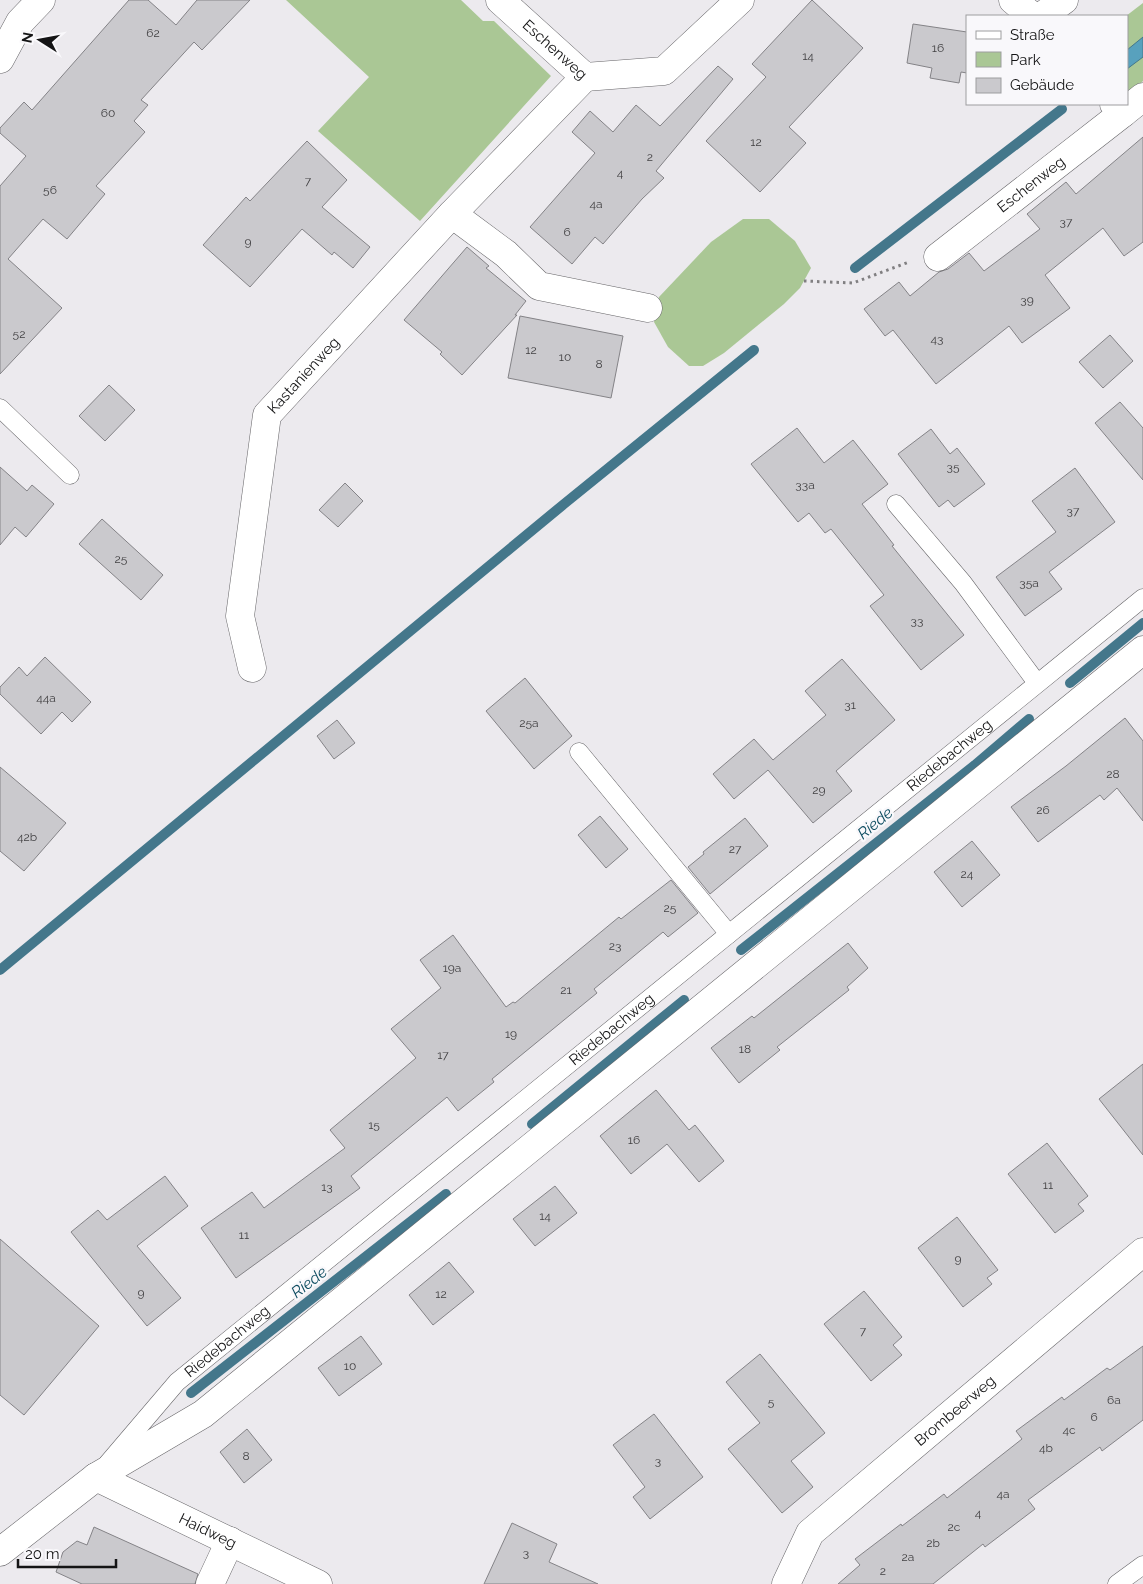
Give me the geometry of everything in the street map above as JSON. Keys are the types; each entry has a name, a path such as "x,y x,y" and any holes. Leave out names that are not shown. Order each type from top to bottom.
{"street":[{"path":"0,59 20,22 41,0"},
{"name":"Eschenweg","path":"500,0 585,77 664,71 740,0"},
{"path":"1013,0 1031,15"},
{"path":"1043,15 1064,0"},
{"name":"Kastanienweg","path":"252,668 240,616 267,415 452,214 585,77"},
{"name":"Eschenweg","path":"938,257 1126,105"},
{"path":"452,214 506,254 539,286 648,308"},
{"name":"Riedebachweg","path":"0,1552 96,1477 203,1414 1143,650"},
{"name":"Brombeerweg","path":"786,1584 810,1533 1143,1252"},
{"name":"Haidweg","path":"96,1477 318,1584"},
{"path":"210,1584 230,1541"}],"lane":[{"path":"0,408 70,475"},
{"path":"896,504 963,583 1037,684"},
{"name":"Riedebachweg","path":"96,1477 177,1382 1143,598"},
{"path":"579,752 729,934"},
{"path":"1118,1584 1143,1565"}],"path":[{"path":"804,281 853,283 920,258 938,257"}],"green space":[{"path":"286,0 461,0 483,21 494,21 551,76 420,221 318,131 369,77"},
{"path":"1143,3 1143,81 1128,95 1128,15"},
{"path":"743,219 769,219 795,241 811,268 800,288 784,304 724,353 703,366 689,366 668,347 654,322 659,297 711,242"}],"water":[{"path":"1143,37 1143,57 1128,68 1128,49"}],"building":[{"path":"129,0 148,0 176,25 197,0 250,0 202,50 194,42 141,100 148,105 134,121 145,132 96,186 105,194 67,239 43,219 8,259 62,308 0,374 0,186 26,156 0,133 0,128 24,102 32,110"},
{"path":"812,0 863,48 789,127 806,143 760,192 706,141 766,77 752,64"},
{"path":"913,24 966,32 966,73 961,72 959,83 930,78 932,68 907,63"},
{"path":"718,66 733,79 656,171 664,178 642,199 603,244 595,237 572,264 530,227 595,153 572,132 590,111 613,132 636,105 660,126"},
{"path":"1143,137 1143,242 1124,256 1103,228 1045,275 1070,308 1022,343 1009,326 936,384 893,330 885,336 864,309 899,282 910,296 939,272 948,269 969,253 984,271 1040,229 1027,214 1066,182 1076,194"},
{"path":"307,141 347,180 322,207 370,247 353,268 334,252 332,255 302,229 250,287 203,245 246,197 250,201"},
{"path":"467,247 489,266 486,268 526,301 515,315 517,315 462,375 440,354 442,352 404,320"},
{"path":"520,316 623,336 611,398 508,378"},
{"path":"1110,335 1133,361 1103,388 1079,362"},
{"path":"109,385 135,410 105,441 79,416"},
{"path":"1120,402 1143,428 1143,480 1095,423"},
{"path":"797,428 824,463 853,440 888,484 862,504 894,545 892,546 964,635 921,670 870,606 884,595 831,529 825,533 809,513 798,522 751,464"},
{"path":"931,429 950,454 957,448 985,484 954,507 948,500 939,507 898,454"},
{"path":"0,467 27,491 32,485 54,504 26,537 15,527 0,545"},
{"path":"1075,468 1115,522 1049,572 1062,589 1025,616 996,577 1056,532 1032,501"},
{"path":"345,483 363,501 338,527 319,510"},
{"path":"102,519 163,575 141,600 79,544"},
{"path":"45,657 91,702 72,722 62,712 41,734 0,694 0,687 19,667 27,676"},
{"path":"842,659 895,720 836,771 852,791 813,823 768,770 734,799 713,774 754,739 773,760 826,715 805,691"},
{"path":"525,678 572,736 534,769 486,711"},
{"path":"1125,718 1143,741 1143,821 1117,788 1104,800 1100,795 1038,842 1011,807 1066,766"},
{"path":"337,720 355,743 334,759 317,736"},
{"path":"0,767 66,823 24,871 0,851"},
{"path":"600,816 628,849 606,868 578,835"},
{"path":"745,818 768,846 710,894 688,867 704,854 703,852"},
{"path":"972,841 1000,875 962,907 934,872"},
{"path":"671,880 698,913 668,937 663,932 594,989 597,993 492,1079 494,1082 458,1111 447,1097 351,1176 360,1188 236,1278 201,1228 252,1192 264,1208 345,1148 330,1130 416,1058 391,1029 441,988 420,960 453,935 506,1007 513,1002 515,1003 619,917 621,919"},
{"path":"848,943 868,968 847,987 849,990 777,1047 780,1050 739,1083 711,1048 752,1016 754,1018"},
{"path":"1143,1064 1143,1155 1099,1099"},
{"path":"656,1090 689,1130 695,1125 724,1161 699,1182 667,1144 631,1174 600,1136"},
{"path":"1047,1143 1088,1196 1078,1204 1084,1211 1055,1233 1008,1174"},
{"path":"165,1176 188,1206 137,1246 181,1298 147,1326 71,1232 98,1210 107,1220"},
{"path":"555,1186 577,1213 535,1246 513,1219"},
{"path":"957,1217 998,1270 987,1278 992,1284 963,1307 918,1248"},
{"path":"0,1239 99,1326 24,1415 0,1395"},
{"path":"449,1262 474,1292 433,1325 409,1295"},
{"path":"864,1291 902,1337 893,1345 902,1355 871,1381 824,1324"},
{"path":"361,1336 382,1364 339,1396 318,1368"},
{"path":"1143,1346 1143,1420 1102,1451 1100,1447 1028,1500 1035,1509 985,1547 983,1544 933,1584 838,1584 860,1565 855,1559 944,1494 947,1498 1022,1439 1016,1431 1062,1397 1064,1400 1107,1368 1110,1370"},
{"path":"760,1354 825,1433 791,1461 813,1487 782,1513 728,1449 760,1423 726,1382"},
{"path":"654,1414 703,1477 650,1519 633,1497 645,1487 613,1445"},
{"path":"247,1429 272,1460 244,1483 220,1452"},
{"path":"512,1523 557,1544 549,1562 598,1584 484,1584"},
{"path":"94,1527 198,1574 195,1584 82,1584 56,1572 63,1552 77,1541 87,1545"}],"waterway":[{"path":"855,268 1062,109"},
{"path":"0,970 564,504 754,350"},
{"name":"Riede","path":"1070,683 1143,623"},
{"name":"Riede","path":"741,950 975,765 1029,719"},
{"name":"Riede","path":"532,1124 684,1000"},
{"name":"Riede","path":"191,1393 446,1194"}]}
